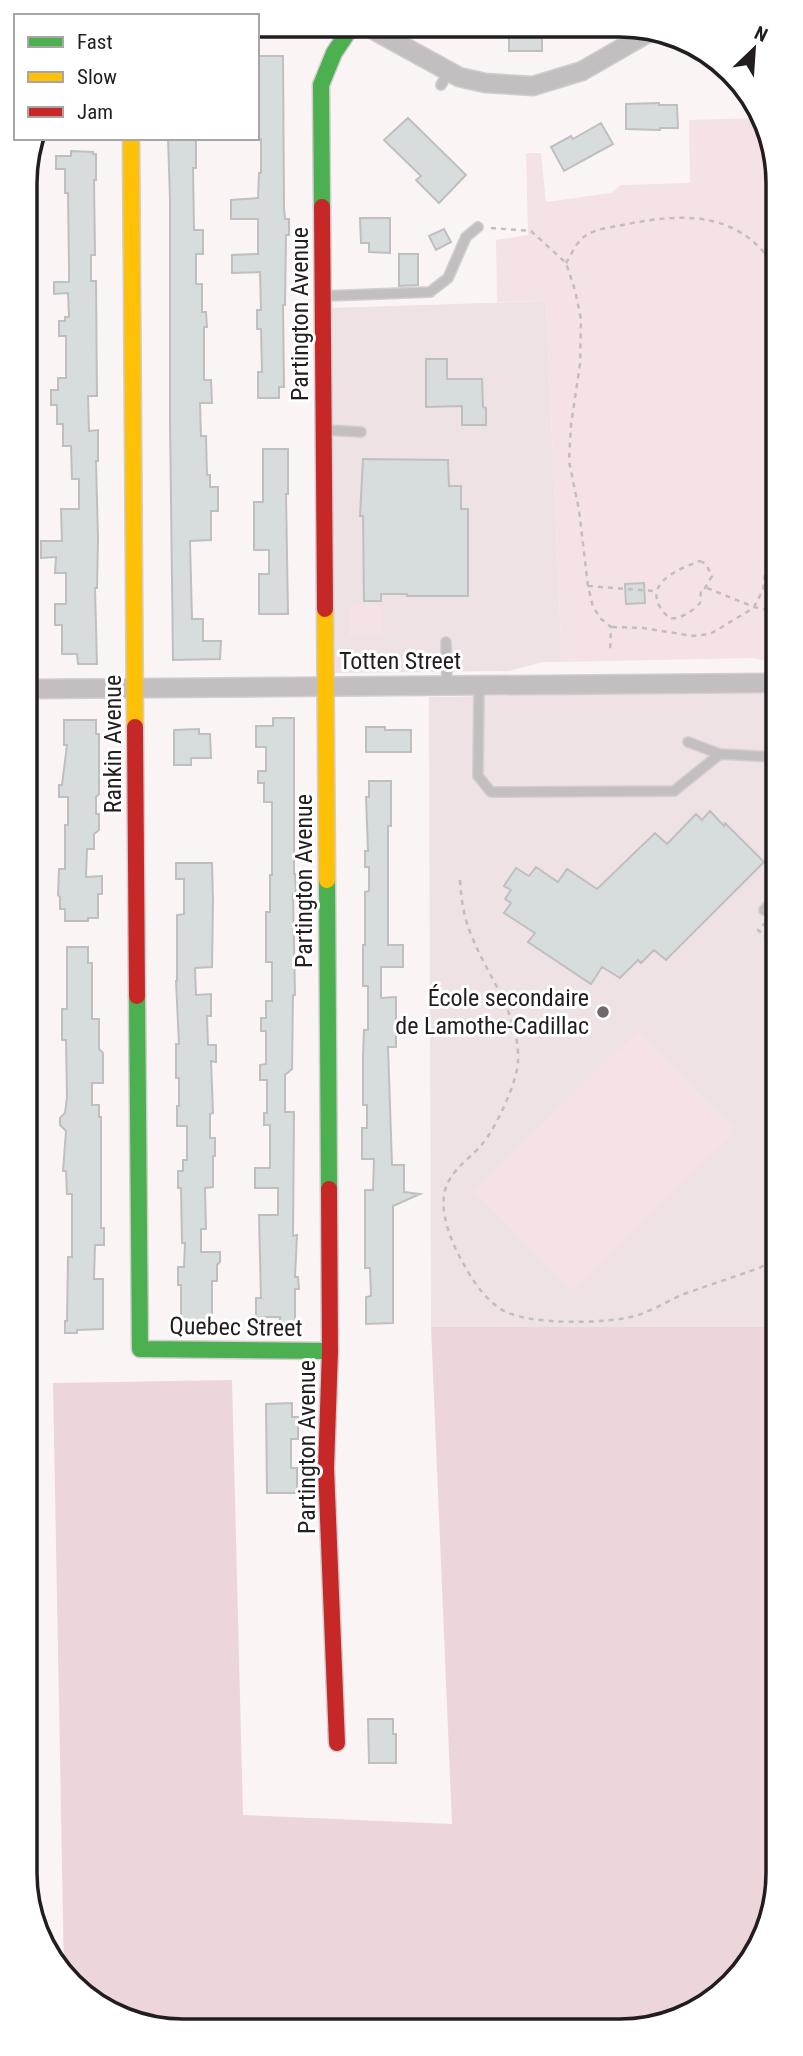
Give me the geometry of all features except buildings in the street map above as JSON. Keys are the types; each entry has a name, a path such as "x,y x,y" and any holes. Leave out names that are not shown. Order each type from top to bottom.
{"street":[{"name":"Partington Avenue","path":"337,1743 326,1468 330,1351 321,85 334,52 344,37"},
{"path":"384,37 445,78 459,77 485,83 533,86 583,71 639,38"},
{"name":"Rankin Avenue","path":"131,140 140,1349"},
{"name":"Totten Street","path":"37,688 766,683"},
{"name":"Quebec Street","path":"140,1349 330,1351"}],"lane":[{"path":"323,296 430,292 448,278 466,237 478,227"},
{"path":"324,430 362,432"},
{"path":"446,642 447,685"},
{"path":"479,685 478,775 491,792 674,791 720,754"},
{"path":"688,742 720,754 766,757"}],"path":[{"path":"566,263 584,237 604,228 646,220 688,217 712,220 731,227 752,240 766,254"},
{"path":"478,227 531,231 566,263 581,319 580,365 571,425 569,461 579,510 588,586 593,607 601,619 611,627 642,628 693,636 710,634 754,607 763,590 766,564"},
{"path":"699,561 706,564 712,576 701,590 699,606 674,619 665,614 656,598 656,592 663,580 675,571 699,561"},
{"path":"588,586 656,592"},
{"path":"705,588 766,610"},
{"path":"610,653 611,627"},
{"path":"460,880 461,903 472,939 508,1014 516,1038 519,1060 517,1073 492,1132 452,1174 445,1189 443,1207 446,1222 460,1259 478,1288 504,1310 517,1316 543,1320 615,1320 638,1315 682,1295 766,1264"},
{"path":"766,922 758,930 766,938"}],"shaded area":[{"path":"751,118 765,164 766,661 754,658 562,662 546,301 497,302 496,240 528,235 526,153 541,153 546,202 611,193 621,185 690,183 689,120"},
{"path":"546,301 562,662 542,662 509,671 335,673 329,308"},
{"path":"349,605 382,606 382,636 349,636"},
{"name":"École secondaire de Lamothe-Cadillac","path":"766,692 766,1327 431,1327 429,697"},
{"path":"638,1031 736,1131 572,1291 474,1191"},
{"path":"431,1327 766,1327 766,1883 763,1902 759,1920 747,1946 724,1977 685,2004 639,2018 164,2018 136,2012 118,2004 79,1977 64,1957 53,1383 232,1380 243,1815 452,1824"}],"traffic: fast":[{"path":"322,207 321,85 334,53 345,37"},
{"path":"327,880 329,1189"},
{"path":"137,996 140,1349 330,1351"}],"traffic: slow":[{"path":"131,140 135,727"},
{"path":"325,609 327,880"}],"traffic: jam":[{"path":"322,207 325,609"},
{"path":"135,727 137,996"},
{"path":"329,1189 330,1351 326,1468 337,1743"}],"place":[{"name":"École secondaire de Lamothe-Cadillac","path":"603,1012"}]}
